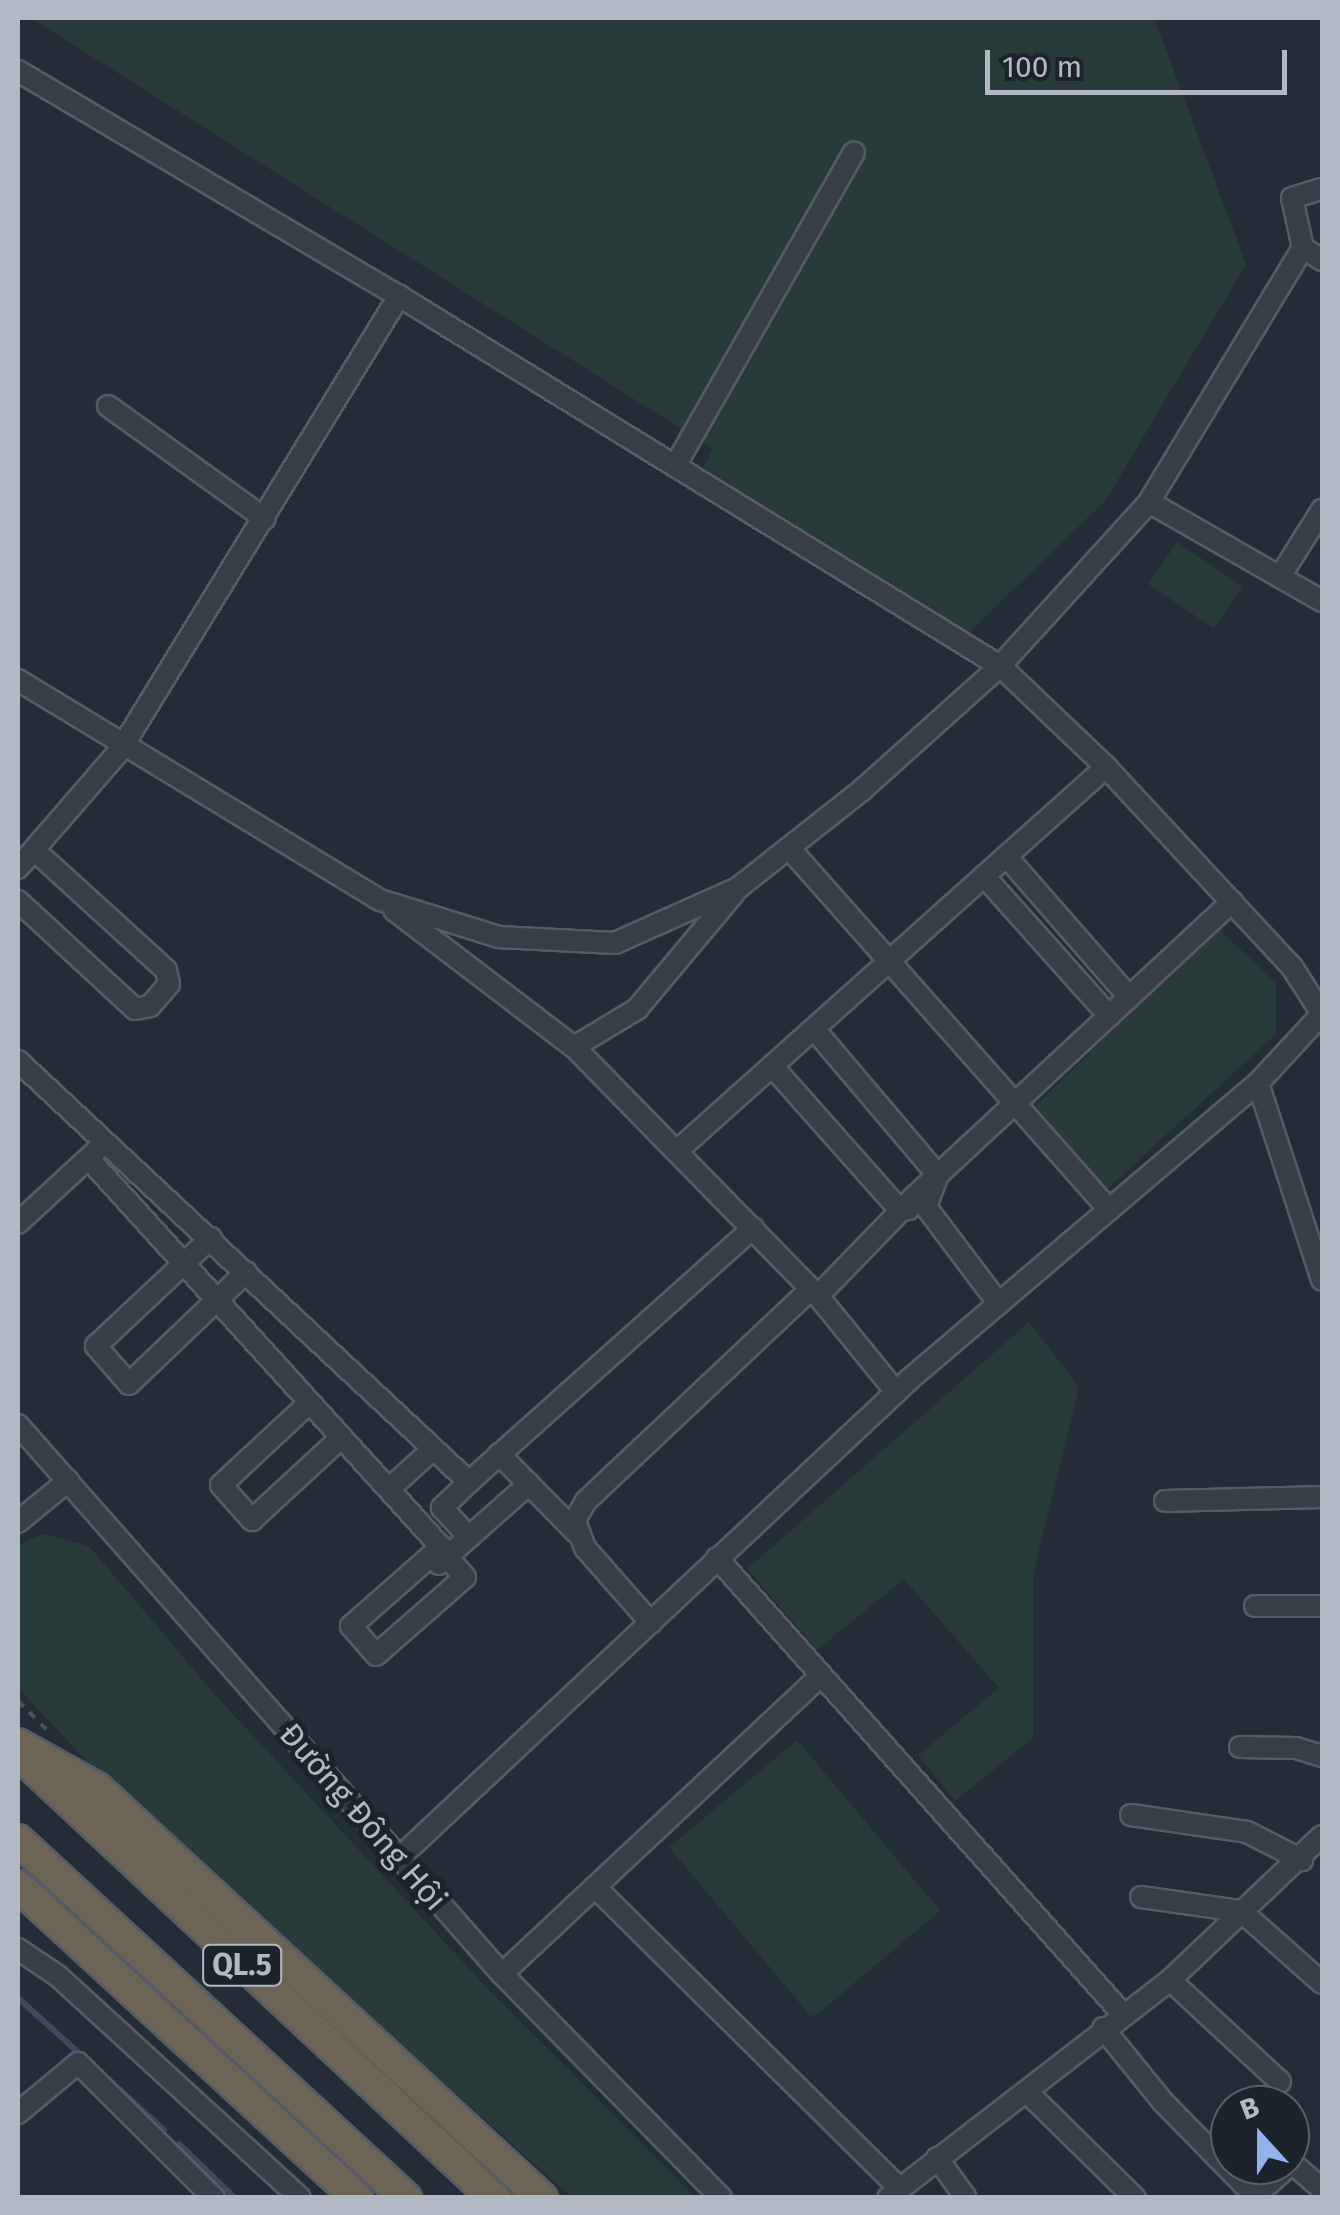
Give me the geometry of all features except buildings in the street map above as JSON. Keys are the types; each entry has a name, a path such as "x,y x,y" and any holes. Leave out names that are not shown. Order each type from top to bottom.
{"highway":[{"path":"18,1744 97,1788 542,2198"},
{"name":"QL.5","path":"18,1753 494,2198"},
{"name":"QL.5","path":"18,1840 406,2198"},
{"path":"18,1886 357,2198"}],"street":[{"path":"18,71 400,296 1000,666 1106,766 1232,902 1292,967 1322,1014 1258,1083 896,1392 398,1859"},
{"path":"676,466 854,152"},
{"path":"1322,188 1292,198 1304,248 1322,260"},
{"path":"574,1047 637,1009 738,888 1000,666 1149,502 1304,248"},
{"path":"18,868 122,749 400,296"},
{"path":"108,406 265,519"},
{"path":"1149,502 1322,601"},
{"path":"1281,575 1322,510"},
{"path":"18,680 122,749 380,900 574,1047 814,1292 896,1392"},
{"path":"677,1151 1106,766"},
{"path":"788,848 1015,1109 1109,1210"},
{"path":"18,901 135,1009 150,1006 170,984 166,970 34,850"},
{"path":"1006,856 1129,997"},
{"path":"984,876 1109,1016"},
{"path":"380,900 498,936 614,943 738,888"},
{"path":"576,1534 575,1520 586,1500 938,1175 1015,1109 1232,902"},
{"path":"814,1029 938,1175"},
{"path":"18,1061 469,1482"},
{"path":"772,1066 900,1210"},
{"path":"1258,1083 1322,1280"},
{"path":"18,1223 105,1143"},
{"path":"88,1159 441,1547 351,1626 376,1654 465,1577 440,1563 529,1484"},
{"path":"926,1207 938,1175"},
{"path":"900,1210 926,1207"},
{"path":"926,1207 999,1304"},
{"path":"469,1537 442,1508 753,1228"},
{"path":"211,1238 96,1346 130,1384 246,1272"},
{"path":"310,1403 221,1484 252,1520 341,1438"},
{"name":"Đường Đông Hội","path":"18,1425 502,1974 720,2198"},
{"path":"388,1489 433,1448"},
{"path":"500,1454 576,1534 652,1623"},
{"path":"18,1522 68,1481"},
{"path":"1165,1502 1322,1497"},
{"path":"717,1558 1121,2012"},
{"path":"1255,1606 1322,1606"},
{"path":"502,1974 821,1676"},
{"path":"1240,1747 1296,1748 1322,1756"},
{"path":"1130,1816 1247,1832 1302,1860"},
{"path":"595,1887 893,2192 1028,2092 1121,2012 1170,1980 1240,1911 1302,1860 1322,1836"},
{"path":"1142,1897 1240,1911 1322,1983"},
{"path":"18,1949 58,1976 300,2198"},
{"path":"1170,1980 1280,2082"},
{"path":"1103,2028 1163,2102 1255,2196 1292,2163 1322,2189"},
{"path":"18,2113 78,2063 214,2198"},
{"path":"1028,2092 1135,2198"},
{"path":"937,2158 966,2198"}],"shaded area":[{"path":"31,18 1154,18 1246,264 1106,500 960,641 697,479 713,449"},
{"path":"1177,542 1242,586 1214,628 1148,584"},
{"path":"1218,928 1276,983 1276,1034 1105,1191 1031,1110"},
{"path":"1029,1322 1079,1387 1033,1575 1033,1738 955,1801 918,1755 999,1688 904,1579 817,1650 747,1569"},
{"path":"43,1534 89,1546 217,1697 489,1990 695,2197 571,2197 95,1770 18,1688 18,1545"},
{"path":"797,1740 940,1911 812,2018 669,1847"}],"waterway":[{"path":"18,1998 164,2130"},
{"path":"179,2144 235,2198"}]}
